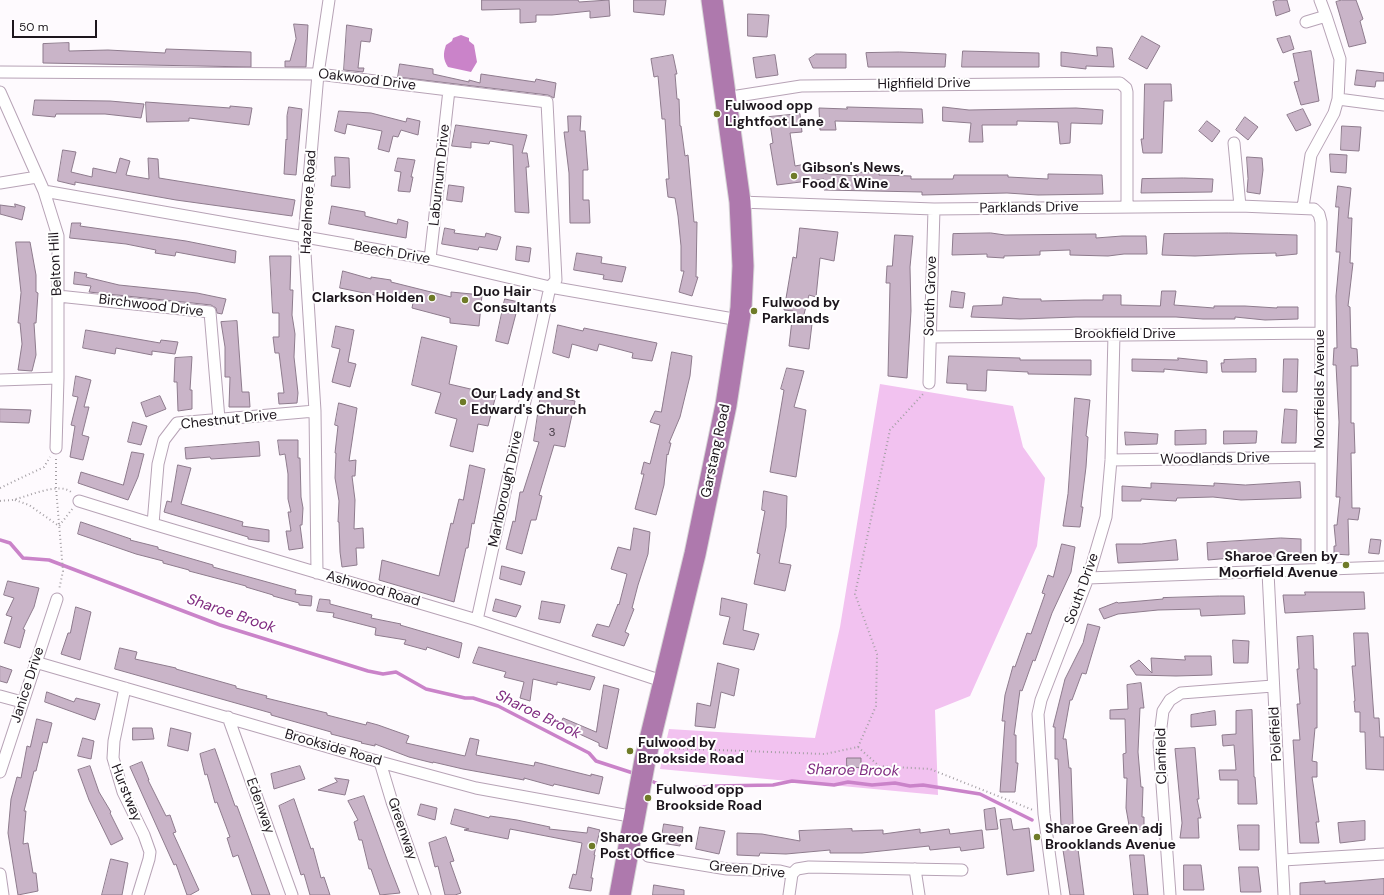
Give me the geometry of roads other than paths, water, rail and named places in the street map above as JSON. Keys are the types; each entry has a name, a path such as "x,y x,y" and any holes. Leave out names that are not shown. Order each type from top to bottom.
{"highway":[{"name":"Garstang Road","path":"620,895 640,785 695,554 726,406 739,320 743,266 740,202 712,0"}],"street":[{"name":"Hazelmere Road","path":"317,573 314,411 304,237 318,74 329,0"},
{"path":"1303,207 1311,155 1334,113 1338,99 1340,59 1320,0"},
{"path":"1306,22 1326,16"},
{"name":"Oakwood Drive","path":"0,72 318,74 547,102 556,280 550,287"},
{"name":"Highfield Drive","path":"725,98 801,86 1115,82 1123,85 1127,92 1127,207"},
{"name":"Laburnum Drive","path":"430,260 450,90"},
{"name":"Belton Hill","path":"0,92 44,191 58,236 58,378 56,448"},
{"path":"1338,99 1384,105"},
{"path":"1234,142 1240,206"},
{"path":"0,183 37,177"},
{"name":"Beech Drive","path":"44,191 430,260 550,287 739,320"},
{"name":"Parklands Drive","path":"740,202 934,209 1240,206 1303,207 1316,211"},
{"name":"South Grove","path":"929,383 934,209"},
{"name":"Moorfields Avenue","path":"1316,211 1321,222 1321,569"},
{"name":"Marlborough Drive","path":"477,620 550,287"},
{"name":"Birchwood Drive","path":"58,296 210,312 220,419"},
{"name":"Brookfield Drive","path":"930,337 1320,333"},
{"name":"South Drive","path":"1055,895 1044,814 1038,722 1039,708 1088,578 1106,517 1110,460 1114,334"},
{"path":"0,380 58,378"},
{"name":"Chestnut Drive","path":"152,524 158,464 164,440 177,423 314,411"},
{"name":"Woodlands Drive","path":"1110,460 1320,457"},
{"name":"Ashwood Road","path":"79,500 152,524 477,620 665,682"},
{"path":"1088,578 1384,567"},
{"name":"Polefield","path":"1268,572 1284,895"},
{"name":"Janice Drive","path":"0,772 57,599"},
{"name":"Brookside Road","path":"35,662 380,762 476,788 635,817"},
{"name":"Clanfield","path":"1170,895 1160,743 1161,719 1166,705 1175,696 1189,691 1273,686"},
{"name":"Hurstway","path":"124,688 114,740 113,758 116,775 144,835 150,852 150,859 138,895"},
{"path":"0,696 22,702"},
{"name":"Edenway","path":"228,717 292,895"},
{"name":"Greenway","path":"380,762 392,802 425,895"},
{"path":"1283,860 1384,854"},
{"name":"Green Drive","path":"648,856 727,869 780,871 792,874 797,869 809,867 962,870"},
{"path":"915,869 919,895"},
{"path":"0,874 3,895"},
{"path":"790,895 792,874"}],"waterway":[{"name":"Sharoe Brook","path":"0,540 10,543 23,558 49,560 220,625 368,671 383,674 396,672 426,689 465,698 473,698 498,706 589,753 596,761 636,774"},
{"name":"Sharoe Brook","path":"649,780 663,786 678,789 714,786 773,785 792,781 834,785 848,782 872,785 895,783 910,786 923,785 980,794 1032,820"}],"place":[{"name":"Fulwood opp Lightfoot Lane","path":"717,114"},
{"name":"Gibson's News, Food & Wine","path":"794,176"},
{"name":"Clarkson Holden","path":"432,298"},
{"name":"Duo Hair Consultants","path":"465,300"},
{"name":"Fulwood by Parklands","path":"754,311"},
{"name":"Our Lady and St Edward's Church","path":"463,402"},
{"name":"Sharoe Green by Moorfield Avenue","path":"1346,565"},
{"name":"Fulwood by Brookside Road","path":"630,751"},
{"name":"Fulwood opp Brookside Road","path":"648,798"},
{"name":"Sharoe Green adj Brooklands Avenue","path":"1037,837"},
{"name":"Sharoe Green Post Office","path":"592,846"}]}
